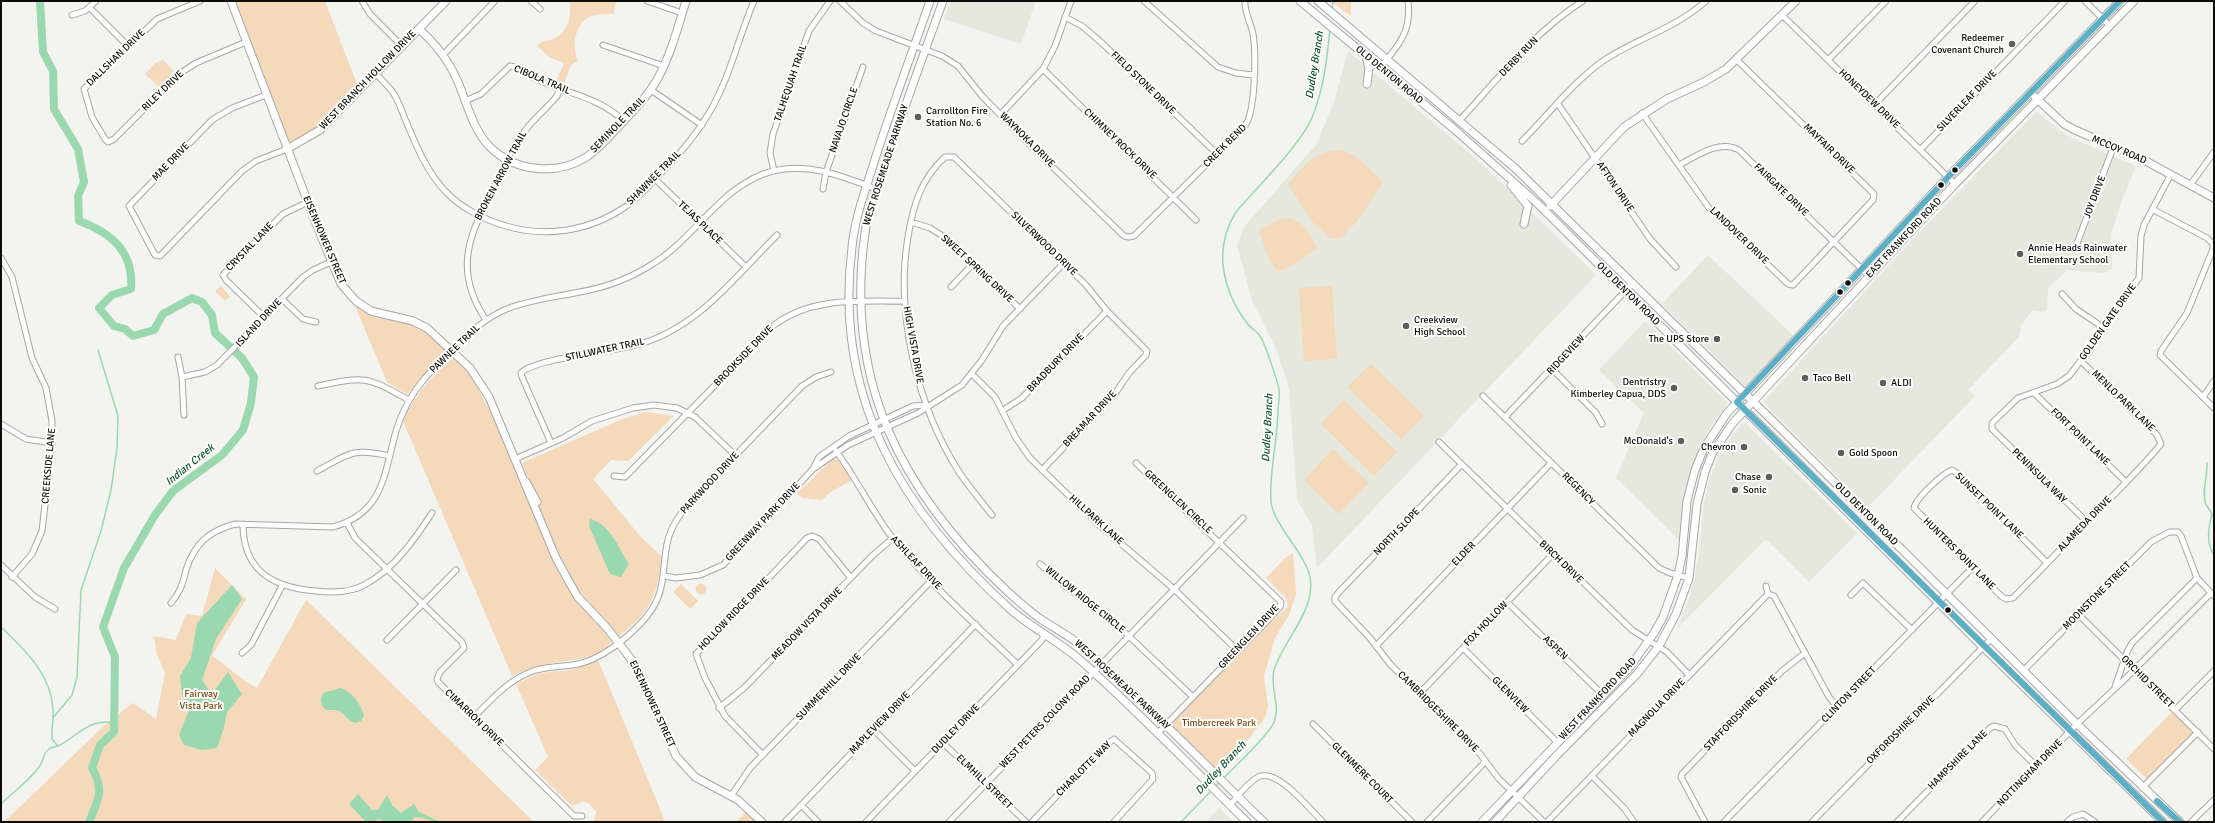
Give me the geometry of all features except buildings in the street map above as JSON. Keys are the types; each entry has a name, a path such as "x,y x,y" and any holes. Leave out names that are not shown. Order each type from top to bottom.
{"main road":[{"name":"EISENHOWER STREET","path":"231,1 331,262 346,291 360,304 377,313 419,324 434,333 470,368 485,390 523,478 531,488 561,566 577,596 618,642 640,675 676,756 695,777 732,796 762,822"},
{"name":"WEST BRANCH HOLLOW DRIVE","path":"287,149 320,130 446,1"},
{"name":"SEMINOLE TRAIL","path":"419,29 443,55 476,127 486,143 508,160 533,168 549,169 564,167 591,154 624,121 650,90 664,66 686,1"},
{"name":"WEST ROSEMEADE PARKWAY","path":"930,1 866,186 856,222 852,247 848,302 854,356 862,396 874,429 899,479 917,506 959,559 1012,611 1077,658 1093,672 1247,822"},
{"name":"WEST ROSEMEADE PARKWAY","path":"942,1 876,189 865,230 860,302 865,356 874,393 885,424 905,466 922,494 982,566 1026,607 1073,639 1101,664 1264,822"},
{"name":"OLD DENTON ROAD","path":"1300,1 1545,210 1983,647 2163,822"},
{"name":"OLD DENTON ROAD","path":"1318,1 1516,168 1840,487 2076,724 2142,788 2180,822"},
{"path":"1545,210 1624,127 1666,99 1704,82 1737,60 1796,1"},
{"name":"EAST FRANKFORD ROAD","path":"1737,402 1948,177 2120,1"},
{"name":"EAST FRANKFORD ROAD","path":"1745,410 1955,184 2134,1"},
{"path":"1366,57 1369,68 1367,84"},
{"name":"MCCOY ROAD","path":"2030,93 2064,124 2113,148 2142,159 2214,198"},
{"path":"887,123 898,127"},
{"path":"1510,179 1511,184 1528,206 1524,224"},
{"path":"1670,336 1677,328"},
{"path":"1793,343 1800,350"},
{"name":"WEST FRANKFORD ROAD","path":"1482,822 1629,668 1663,617 1678,575 1682,556 1687,503 1695,470 1704,448 1714,431 1737,402"},
{"name":"WEST FRANKFORD ROAD","path":"1495,822 1637,674 1659,646 1676,614 1689,578 1697,504 1705,472 1719,442 1745,410"},
{"path":"1831,496 1840,487"}],"street":[{"path":"72,15 81,14 90,8 96,1"},
{"name":"DALLSHAN DRIVE","path":"108,142 92,117 84,89 157,19 200,1"},
{"path":"362,1 370,14 402,46"},
{"path":"443,55 495,1"},
{"path":"531,1 540,9"},
{"path":"647,1 682,13"},
{"name":"SHAWNEE TRAIL","path":"375,73 396,98 431,175 446,192 479,215 497,224 530,231 549,232 570,230 598,222 614,214 643,192 680,153 702,125 723,87 754,1"},
{"name":"TALHEQUAH TRAIL","path":"774,171 770,153 773,134 809,31 830,1"},
{"name":"WAYNOKA DRIVE","path":"840,1 870,27 885,36 925,49 951,60 958,66 982,96 1124,236 1129,237"},
{"path":"1001,114 1043,69 1056,46 1071,1"},
{"path":"1144,1 1218,67 1236,73 1253,74"},
{"name":"CREEK BEND","path":"1129,237 1134,236 1244,128 1250,118 1253,104 1254,37 1245,1"},
{"path":"1380,68 1406,34 1409,19 1408,1"},
{"name":"DERBY RUN","path":"1460,120 1542,34 1560,17 1583,1"},
{"path":"1522,141 1601,62 1623,49 1675,25 1706,1"},
{"path":"1828,60 1886,1"},
{"path":"1874,105 1975,1"},
{"name":"SILVERLEAF DRIVE","path":"1920,150 2066,1"},
{"path":"2085,1 2110,26"},
{"path":"90,8 128,46"},
{"name":"HONEYDEW DRIVE","path":"1782,15 1955,184"},
{"name":"FIELD STONE DRIVE","path":"1065,17 1082,26 1097,39 1217,154"},
{"name":"RILEY DRIVE","path":"108,142 114,139 179,74 191,65 246,42"},
{"path":"603,45 664,66"},
{"name":"MAYFAIR DRIVE","path":"1737,60 1874,194 1873,200 1834,242"},
{"name":"CIBOLA TRAIL","path":"465,101 484,91 510,66 516,67 530,76 602,104 624,121"},
{"name":"NAVAJO CIRCLE","path":"823,189 826,172 863,67"},
{"name":"CHIMNEY ROCK DRIVE","path":"1043,69 1174,196 1196,220"},
{"name":"BROKEN ARROW TRAIL","path":"486,320 473,294 468,267 470,242 479,215 527,127 557,96 560,88"},
{"path":"650,90 702,125"},
{"name":"MAE DRIVE","path":"157,256 129,206 212,120 232,108 266,95"},
{"name":"AFTON DRIVE","path":"1558,104 1650,239 1676,267"},
{"name":"LANDOVER DRIVE","path":"1642,114 1713,212 1788,284 1793,285 1834,242"},
{"name":"FAIRGATE DRIVE","path":"1679,165 1717,147 1735,148 1744,154 1869,276"},
{"name":"JOY DRIVE","path":"2076,246 2113,148"},
{"name":"WEST BRANCH HOLLOW DRIVE","path":"157,256 160,256 242,171 256,161 287,149"},
{"path":"2190,185 2214,152"},
{"name":"SILVERWOOD DRIVE","path":"939,163 946,157 954,157 1064,263 1094,293 1107,311 1144,347"},
{"name":"HIGH VISTA DRIVE","path":"939,163 919,192 911,222 905,259 905,301 916,372 928,405 959,471 992,515"},
{"name":"PAWNEE TRAIL","path":"171,603 179,594 190,558 201,541 220,528 243,524 325,528 347,523 370,507 384,480 396,429 409,400 425,379 453,350 486,320 511,307 587,291 630,277 672,250 733,191 750,180 774,171 800,168 826,172 876,189"},
{"name":"GOLDEN GATE DRIVE","path":"1992,429 1992,424 2013,402 2022,396 2034,393 2063,381 2081,361 2139,278 2141,236 2152,209 2171,174"},
{"name":"TEJAS PLACE","path":"655,178 746,267"},
{"name":"CRYSTAL LANE","path":"264,317 226,280 224,275 276,220 292,208 308,202"},
{"path":"2152,209 2207,238 2213,244 2213,249 2187,313 2160,351 2164,359 2214,408"},
{"name":"SWEET SPRING DRIVE","path":"911,222 930,228 942,235 1020,309"},
{"name":"STILLWATER TRAIL","path":"551,443 522,377 521,372 524,369 547,362 636,345 660,337 688,321 707,306 777,235"},
{"name":"CREEKSIDE LANE","path":"1,258 12,277 32,358 46,388 52,421 52,443 42,531 32,554 12,577"},
{"name":"ISLAND DRIVE","path":"182,377 205,372 227,357 306,274 331,262"},
{"name":"GREENWAY PARK DRIVE","path":"813,469 819,457 832,447 885,424 913,406 928,405 952,392 972,374 996,335 1064,263"},
{"path":"951,287 973,264"},
{"name":"RIDGEVIEW","path":"1505,417 1633,283"},
{"path":"2062,294 2076,309 2104,328"},
{"path":"282,299 303,319 316,322"},
{"name":"BROOKSIDE DRIVE","path":"614,476 625,477 774,325 785,317 813,305 848,302 905,301"},
{"name":"BRADBURY DRIVE","path":"1002,411 1022,398 1107,311"},
{"name":"BREAMAR DRIVE","path":"1042,470 1114,395 1129,373 1146,355 1144,347"},
{"path":"178,357 182,377 184,415"},
{"name":"MENLO PARK LANE","path":"2081,361 2157,435 2161,444"},
{"path":"1552,369 1596,413 1602,424"},
{"name":"PARKWOOD DRIVE","path":"474,717 502,688 519,678 543,669 580,663 604,653 648,616 660,592 664,576 667,544 676,520 802,386 816,377 831,372"},
{"name":"HILLPARK LANE","path":"972,374 995,397 1024,451 1042,470 1097,523 1174,589 1238,651"},
{"path":"318,386 345,380 365,379 378,382 409,400"},
{"path":"2203,397 2214,381"},
{"name":"FORT POINT LANE","path":"2034,393 2126,482"},
{"name":"REGENCY","path":"1483,396 1659,568 1689,578"},
{"path":"515,458 551,443 592,421 633,408 665,405 688,413 736,455"},
{"path":"1,424 10,431 26,439 52,443"},
{"name":"GREENWAY PARK DRIVE","path":"664,576 688,578 700,575 723,564 813,469 836,452 874,429"},
{"name":"PENINSULA WAY","path":"1992,429 2087,522"},
{"name":"BIRCH DRIVE","path":"1439,442 1632,630 1667,652 1690,675"},
{"name":"ALAMEDA DRIVE","path":"2006,599 2013,598 2161,444"},
{"name":"ASHLEAF DRIVE","path":"832,447 847,466 874,512 893,538 931,581 1018,665"},
{"path":"317,471 338,458 356,451 390,456"},
{"name":"ELDER","path":"1376,646 1552,462"},
{"name":"GREENGLEN CIRCLE","path":"1136,463 1220,541"},
{"name":"NORTH SLOPE","path":"1335,601 1335,597 1339,592 1461,465"},
{"name":"SUNSET POINT LANE","path":"1929,489 1947,472 1952,470 1956,472 2047,563"},
{"name":"HUNTERS POINT LANE","path":"1929,489 1915,504 1914,508 2006,599"},
{"path":"243,524 246,547 253,562 266,577 282,586 307,591 343,592 366,584 386,568 414,540 432,513"},
{"name":"WEST PETERS COLONY ROAD","path":"949,822 1243,518"},
{"name":"CIMARRON DRIVE","path":"347,523 355,538 424,604 464,645 464,648 443,668 437,679 438,682 574,816 582,816"},
{"name":"MOONSTONE STREET","path":"2023,671 2151,542 2169,532 2178,532 2181,536 2197,578"},
{"name":"HOLLOW RIDGE DRIVE","path":"763,755 729,721 719,708 696,654 807,538 812,536 819,539 851,578"},
{"name":"MEADOW VISTA DRIVE","path":"719,708 744,688 851,578 893,538"},
{"name":"GREENGLEN DRIVE","path":"1157,734 1280,607 1281,602 1220,541"},
{"name":"FOX HOLLOW","path":"1419,694 1553,554"},
{"name":"WILLOW RIDGE CIRCLE","path":"1040,564 1069,589 1099,610 1129,636 1193,697"},
{"path":"1,565 34,597 55,609"},
{"name":"CLINTON STREET","path":"1724,822 1973,567"},
{"path":"387,640 456,570"},
{"path":"2114,689 2124,659 2132,643 2197,578 2212,594"},
{"name":"SUMMERHILL DRIVE","path":"732,796 745,775 763,755 931,581"},
{"path":"1850,596 1863,583 1912,630"},
{"path":"242,653 251,645 282,586"},
{"path":"1766,586 1768,594 1774,596 1829,698 1837,707"},
{"name":"MAGNOLIA DRIVE","path":"1547,822 1768,594"},
{"name":"NOTTINGHAM DRIVE","path":"1982,822 2037,767 2076,724 2212,594"},
{"name":"CAMBRIDGESHIRE DRIVE","path":"1335,601 1376,646 1390,664 1486,762 1511,791 1544,822"},
{"name":"ASPEN","path":"1507,602 1602,695"},
{"name":"ORCHID STREET","path":"2079,615 2214,749"},
{"name":"MAPLEVIEW DRIVE","path":"785,822 976,624"},
{"name":"DUDLEY DRIVE","path":"866,822 1018,665 1045,635"},
{"name":"OXFORDSHIRE DRIVE","path":"1812,822 1991,639"},
{"name":"GLENVIEW","path":"1463,648 1557,742"},
{"name":"STAFFORDSHIRE DRIVE","path":"1681,777 1782,671 1805,652"},
{"path":"2175,710 2214,671"},
{"name":"GLENMERE COURT","path":"1313,724 1412,822"},
{"name":"HAMPSHIRE LANE","path":"1897,822 1990,728 1994,726 2005,729 2015,745 2037,767"},
{"path":"874,730 915,771"},
{"path":"2142,788 2198,732"},
{"name":"CHARLOTTE WAY","path":"1032,822 1109,742 1114,739 1152,773 1154,779 1114,822"},
{"name":"ELMHILL STREET","path":"943,743 1026,822"},
{"path":"1426,822 1486,762"},
{"path":"1228,803 1235,794 1259,776 1272,775 1279,779 1323,822"},
{"path":"1592,776 1620,804 1634,822"},
{"path":"1674,776 1681,777 1706,822"},
{"path":"2191,822 2214,800"},
{"path":"801,805 818,822"},
{"path":"2066,822 2073,817 2083,814 2095,822"}],"shaded area":[{"path":"951,1 1036,1 1021,44 944,19"},
{"name":"Creekview High School","path":"1348,51 1481,163 1596,275 1317,568 1312,526 1297,499 1289,388 1277,351 1252,300 1237,245 1244,227 1316,145 1333,105"},
{"path":"2037,111 2059,130 2076,140 2136,166 2121,202 2111,235 2112,269 2102,273 2067,270 2048,288 2047,310 2043,312 2033,310 2021,325 2019,337 1968,390 1975,396 1868,507 1763,402 1913,239"},
{"path":"1708,255 1794,336 1746,387 1662,304"},
{"path":"1645,321 1728,403 1707,432 1693,464 1682,505 1680,541 1616,478 1644,413 1599,370"},
{"path":"1744,422 1857,533 1809,582 1766,539 1677,629 1688,602 1698,561 1703,509 1708,483 1717,460 1733,434"},
{"path":"590,519 603,525 613,537 629,564 621,577 610,574 589,526"},
{"path":"232,585 242,599 216,639 202,680 212,694 228,672 242,694 227,712 224,728 217,748 202,750 184,745 179,735 189,710 182,695 180,676 191,658 197,623"},
{"path":"341,688 353,696 358,702 364,715 361,721 355,723 341,712 326,710 323,706 321,700 323,693"},
{"path":"358,794 372,810 378,810 387,795 392,805 401,813 414,804 419,812 440,822 415,817 411,822 389,822 378,819 375,822 366,822 349,804"},
{"path":"1219,808 1234,822 1206,822"}],"green space":[{"path":"234,1 325,1 358,87 317,128 298,140 288,142"},
{"path":"569,1 616,1 614,14 594,15 582,22 576,34 575,41 578,61 571,65 563,86 555,84 564,63 549,57 537,46 542,42 551,40 558,36 566,28 570,12"},
{"path":"1330,1 1351,1 1351,16"},
{"path":"163,60 174,71 159,87 145,74 155,63"},
{"path":"1343,150 1358,158 1383,182 1358,220 1341,238 1331,239 1313,223 1288,184 1306,164 1317,156 1324,153"},
{"path":"1288,218 1303,225 1317,248 1298,262 1280,271 1276,270 1267,254 1259,230 1278,220"},
{"path":"221,286 230,296 225,301 215,291"},
{"path":"1332,286 1337,359 1304,361 1299,288"},
{"path":"355,306 372,316 413,325 421,329 446,349 446,352 407,394 387,382"},
{"path":"452,358 455,358 470,374 491,413 565,583 578,602 612,641 597,653 587,657 536,667 512,676 403,421 418,395 431,379"},
{"path":"1371,364 1424,416 1401,439 1347,387"},
{"path":"1344,400 1397,452 1374,476 1321,424"},
{"path":"646,412 674,416 628,461 611,460 593,479 640,536 662,557 658,582 651,602 630,628 619,636 576,587 555,545 522,463 620,420"},
{"path":"1333,449 1369,483 1339,514 1304,480"},
{"path":"833,459 838,460 852,480 829,493 822,500 802,498 797,493"},
{"name":"Timbercreek Park","path":"1293,553 1296,594 1289,615 1275,638 1264,676 1268,706 1265,718 1220,775 1171,727 1172,723 1258,633 1288,607 1286,598 1266,578 1286,557"},
{"name":"Fairway Vista Park","path":"215,568 246,599 212,656 245,681 257,688 306,600 534,822 4,822 106,724 133,703 156,719 165,673 156,652 154,636 176,640 186,614 202,616"},
{"path":"701,583 705,585 707,589 705,593 701,595 697,593 695,589 697,585"},
{"path":"681,584 698,601 690,609 673,592"},
{"path":"598,660 665,822 594,822 596,811 588,803 582,802 572,806 535,770 548,757 516,684 540,673 571,670"},
{"path":"2173,711 2192,731 2192,734 2147,779 2126,759"},
{"path":"746,812 757,822 736,822"}],"waterway":[{"name":"Indian Creek","path":"40,1 43,52 53,71 54,109 78,149 84,182 78,196 79,221 101,231 111,238 125,254 129,264 131,289 112,295 99,308 114,326 125,329 133,336 154,330 163,314 192,298 202,302 212,315 215,333 242,358 254,377 251,403 243,430 222,455 173,491 155,515 124,568 103,627 115,657 114,732 100,745 92,768 98,783 99,795 89,822"},
{"name":"Dudley Branch","path":"1332,9 1333,1"},
{"name":"Dudley Branch","path":"1223,779 1255,747 1272,726 1276,712 1273,684 1274,670 1285,646 1305,611 1311,586 1309,573 1305,564 1276,518 1273,509 1271,501 1271,478 1278,420 1279,389 1271,362 1262,340 1259,334 1247,323 1238,310 1226,283 1223,254 1224,240 1236,212 1289,152 1299,139 1313,115 1322,83 1330,29"},
{"path":"53,718 72,695 77,677 81,590 101,531 111,490 117,448 118,416 98,350"},
{"path":"2207,463 2204,495 2206,504 2212,515 2208,535 2211,550 2214,555"},
{"path":"1,627 19,644 42,673 51,695 53,708 52,739 58,746"},
{"path":"1,804 35,772 41,765 45,753 49,749 58,746 91,725 105,722 114,723"},
{"name":"Dudley Branch","path":"1215,787 1221,781"},
{"name":"Dudley Branch","path":"1181,822 1212,790"}],"transit line":[{"path":"2120,1 1948,177 1737,402 2163,822"},
{"path":"2157,801 2180,822"}],"place":[{"name":"Redeemer Covenant Church","path":"2012,44"},
{"name":"Carrollton Fire Station No. 6","path":"918,117"},
{"name":"Annie Heads Rainwater Elementary School","path":"2020,254"},
{"name":"Creekview High School","path":"1406,326"},
{"name":"The UPS Store","path":"1717,339"},
{"name":"Taco Bell","path":"1805,378"},
{"name":"ALDI","path":"1883,383"},
{"name":"Dentristry Kimberley Capua, DDS","path":"1674,388"},
{"name":"McDonald's","path":"1681,441"},
{"name":"Chevron","path":"1744,447"},
{"name":"Gold Spoon","path":"1841,453"},
{"name":"Chase","path":"1769,477"},
{"name":"Sonic","path":"1735,490"}]}
